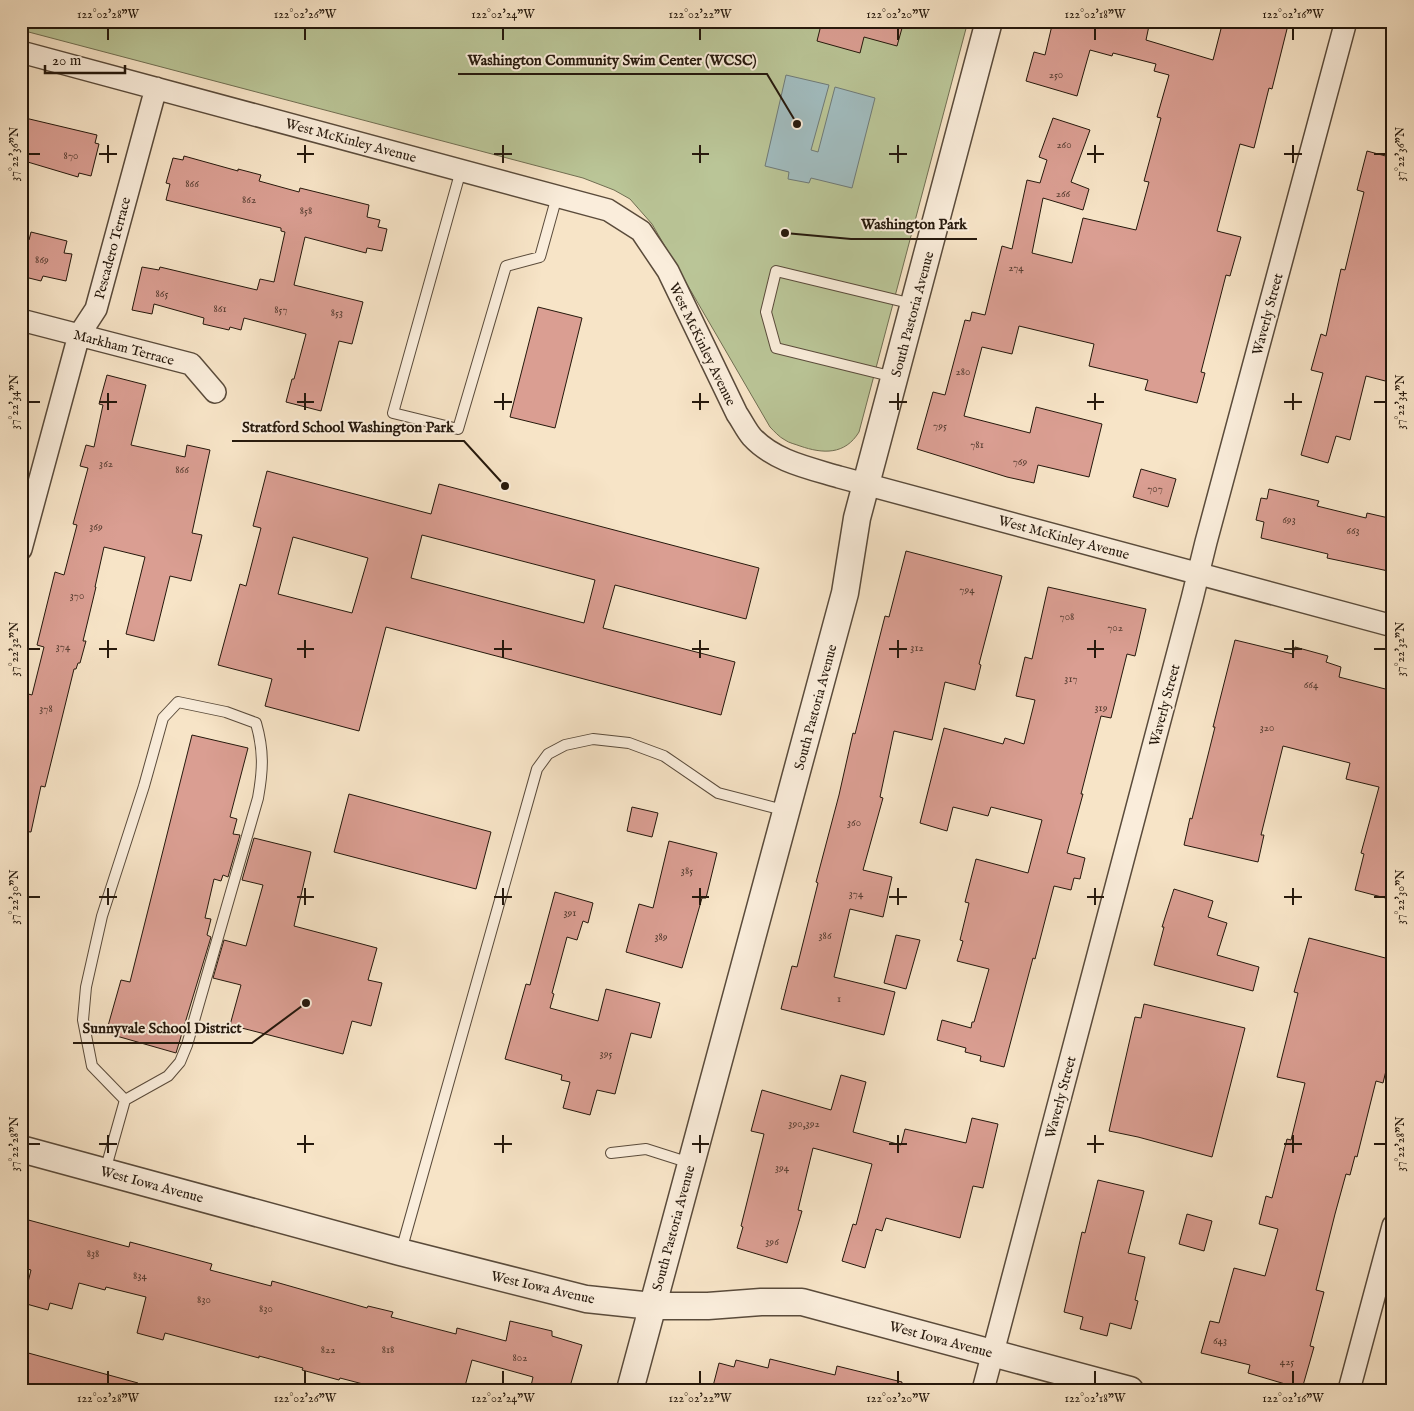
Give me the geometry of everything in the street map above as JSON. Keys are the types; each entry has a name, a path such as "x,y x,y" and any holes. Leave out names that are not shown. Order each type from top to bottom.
{"street":[{"name":"South Pastoria Avenue","path":"630,1390 845,593 857,518 989,21"},
{"name":"Waverly Street","path":"982,1390 1346,21"},
{"name":"West McKinley Avenue","path":"21,52 608,210 642,231 668,271 737,414 751,436 769,452 796,464 1393,626"},
{"name":"Pescadero Terrace","path":"21,550 79,335 96,309 156,88"},
{"name":"Markham Terrace","path":"21,320 191,364 215,392"},
{"name":"West Iowa Avenue","path":"21,1149 400,1252 586,1299 652,1306 802,1302 1130,1390"},
{"path":"1349,1390 1393,1226"}],"lane":[{"path":"461,170 393,413 403,416 458,429 506,266 540,256 557,196"},
{"path":"895,377 776,348 766,312 776,271 914,304"},
{"path":"105,1172 124,1100 168,1076 180,1062 188,1046 258,798 262,773 262,742 256,723 226,712 178,702 163,718 144,786 102,916 86,987 83,1020 92,1066 124,1100"},
{"path":"400,1252 537,769 548,754 565,745 593,738 629,743 664,756 718,793 787,811"},
{"path":"611,1153 646,1149 691,1163"}],"green space":[{"path":"21,21 968,21 859,432 853,440 840,449 825,451 809,449 788,442 770,427 652,224 630,199 614,190 583,178 21,30"}],"water":[{"path":"786,75 829,85 811,150 818,152 835,87 875,98 852,188 811,178 809,183 788,179 789,172 765,166"}],"building":[{"path":"822,21 904,21 897,46 864,37 860,53 817,41"},
{"path":"1053,21 1150,21 1146,40 1213,60 1223,21 1289,21 1272,89 1269,88 1254,148 1240,144 1217,231 1241,237 1230,276 1226,275 1201,372 1205,373 1197,403 1145,390 1148,380 1089,366 1094,344 1019,326 1012,354 982,347 964,416 1030,433 1036,407 1102,424 1089,477 1038,465 1034,483 1007,477 917,449 933,392 945,395 965,320 970,321 972,312 985,315 1002,246 1012,249 1027,180 1040,183 1047,160 1039,157 1053,118 1090,130 1071,182 1089,189 1083,210 1043,198 1032,253 1072,263 1083,218 1136,230 1149,182 1144,181 1161,118 1157,117 1169,75 1154,71 1156,64 1113,53 1112,56 1090,50 1077,96 1026,81 1034,52 1045,55"},
{"path":"21,117 97,135 95,143 99,144 91,176 79,173 78,177 21,160"},
{"path":"1367,151 1393,158 1393,383 1366,376 1350,440 1336,436 1328,463 1301,455 1323,373 1311,370 1321,334 1326,336 1341,269 1345,270 1364,192 1357,190"},
{"path":"184,156 238,171 238,169 261,175 259,181 299,192 300,188 369,205 367,217 380,220 378,227 387,229 382,251 367,248 366,253 305,237 294,285 363,302 352,344 339,341 321,411 286,402 306,334 244,318 241,330 230,327 229,330 203,324 204,318 154,304 152,314 132,310 142,267 159,270 160,267 257,290 260,279 274,282 285,232 281,231 281,228 166,200 170,184 166,183 173,158 183,160"},
{"path":"31,232 67,241 64,253 72,254 66,281 43,276 41,281 21,276 21,238 29,240"},
{"path":"538,307 582,318 555,428 510,417"},
{"path":"107,375 146,385 131,445 185,457 187,445 210,450 192,533 202,535 191,581 170,576 154,641 126,634 145,557 104,547 83,641 86,641 80,663 74,669 45,787 41,786 31,832 21,831 21,692 32,695 44,647 37,645 55,572 64,575 77,525 73,524 88,468 80,466 86,445 94,447 103,405 99,404"},
{"path":"1141,469 1176,479 1168,507 1133,497"},
{"path":"267,471 431,514 439,484 759,568 746,619 615,585 603,628 735,662 721,715 386,627 359,731 265,706 272,679 218,665 240,584 246,586 261,528 253,526","holes":["422,535 595,580 584,623 411,578","293,537 368,558 352,613 278,594"]},
{"path":"1269,489 1319,501 1317,506 1366,518 1367,513 1393,519 1393,572 1327,558 1328,554 1261,538 1264,522 1256,520 1261,498 1267,499"},
{"path":"906,551 1002,576 979,664 981,665 975,690 945,682 932,740 894,731 880,797 883,798 863,870 892,877 883,917 850,909 834,977 895,992 884,1035 781,1009 792,966 797,967 853,733 855,734 885,616 889,617"},
{"path":"1048,587 1146,609 1135,656 1127,654 1111,718 1101,716 1081,794 1083,794 1067,853 1085,858 1080,879 1074,878 1071,890 1054,886 1004,1067 980,1061 981,1056 965,1052 966,1048 937,1040 942,1020 971,1028 989,969 957,961 963,941 960,940 969,903 965,902 976,859 1028,873 1042,820 991,807 988,816 953,807 947,831 920,823 944,728 1003,744 1005,738 1024,744 1035,700 1016,696 1025,657 1032,659"},
{"path":"1235,640 1293,654 1295,647 1328,656 1326,662 1341,667 1339,677 1393,691 1393,900 1355,890 1364,854 1361,853 1379,787 1346,779 1350,763 1283,746 1261,835 1264,835 1258,862 1184,845 1215,727 1213,727"},
{"path":"192,735 248,748 230,817 237,819 233,834 240,835 228,877 223,875 221,881 214,879 205,918 211,919 207,935 211,937 176,1053 106,1033 121,980 130,982"},
{"path":"349,794 491,832 476,889 334,852"},
{"path":"632,807 658,813 652,837 627,831"},
{"path":"254,838 311,852 294,926 377,948 368,980 382,983 371,1026 352,1021 343,1054 230,1025 241,985 213,978 224,940 246,946 263,885 242,880"},
{"path":"669,841 717,853 706,898 702,898 682,968 626,952 639,904 653,908"},
{"path":"1174,889 1213,901 1208,917 1227,923 1217,955 1259,967 1253,991 1154,965 1164,927 1162,927"},
{"path":"555,892 593,903 588,923 583,921 577,940 567,937 552,993 554,994 550,1008 598,1021 606,989 660,1003 651,1038 631,1033 615,1094 597,1090 590,1115 563,1108 570,1082 561,1080 562,1075 505,1059 526,984 530,985"},
{"path":"896,935 920,940 906,989 884,983"},
{"path":"1309,938 1393,960 1393,1042 1383,1083 1376,1081 1357,1157 1355,1156 1350,1175 1346,1174 1335,1214 1316,1290 1324,1292 1310,1346 1314,1347 1302,1389 1248,1373 1250,1365 1201,1353 1210,1321 1219,1323 1234,1268 1265,1276 1278,1229 1259,1224 1266,1196 1272,1198 1287,1139 1291,1140 1305,1083 1277,1077 1298,993 1294,992"},
{"path":"1144,1004 1245,1028 1212,1157 1109,1131 1135,1017 1141,1018"},
{"path":"841,1075 866,1082 853,1132 901,1145 905,1129 966,1143 972,1118 998,1124 983,1188 973,1186 960,1238 886,1218 882,1231 876,1229 865,1268 842,1261 853,1224 856,1225 872,1164 813,1148 798,1210 802,1211 787,1263 737,1248 764,1134 751,1131 762,1090 831,1110"},
{"path":"1098,1180 1144,1191 1128,1253 1145,1257 1135,1300 1138,1301 1131,1329 1110,1323 1107,1336 1080,1329 1083,1317 1064,1312 1082,1232 1085,1233"},
{"path":"1187,1214 1212,1221 1204,1251 1179,1244"},
{"path":"21,1218 129,1247 130,1242 212,1264 210,1270 271,1286 272,1281 367,1308 368,1306 393,1312 391,1317 456,1334 457,1328 506,1341 510,1321 552,1331 552,1336 582,1345 569,1390 543,1390 531,1386 533,1377 472,1360 464,1390 386,1390 340,1378 339,1380 259,1356 259,1358 165,1333 163,1340 137,1333 146,1297 106,1287 105,1290 79,1283 72,1309 50,1303 48,1310 23,1303 31,1270 21,1267"},
{"path":"21,1351 138,1383 137,1390 21,1390"},
{"path":"770,1359 835,1375 837,1366 902,1382 901,1390 712,1390 719,1363 734,1367 736,1360 768,1368"}],"place":[{"name":"Washington Community Swim Center (WCSC)","path":"797,124"},
{"name":"Washington Park","path":"785,233"},
{"name":"Stratford School Washington Park","path":"505,486"},
{"name":"Sunnyvale School District","path":"306,1003"}]}
